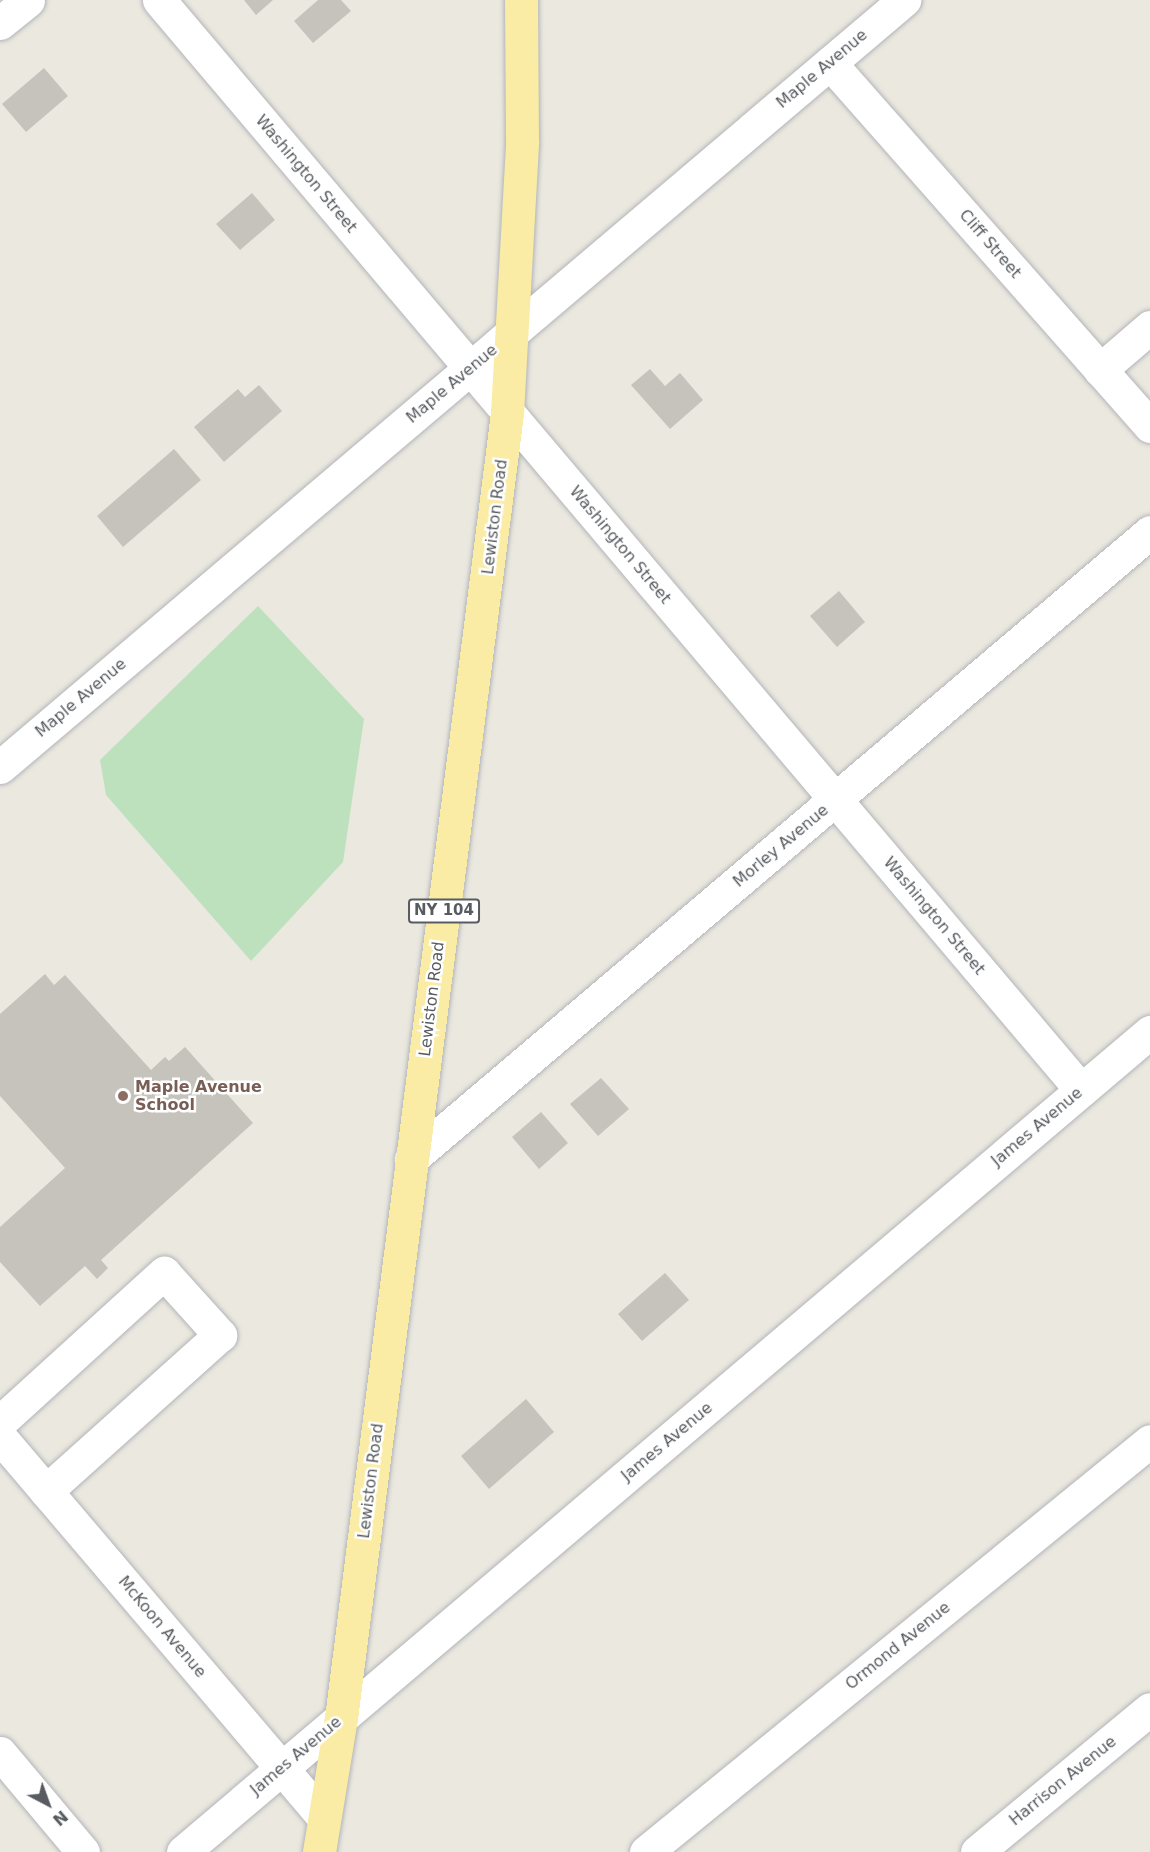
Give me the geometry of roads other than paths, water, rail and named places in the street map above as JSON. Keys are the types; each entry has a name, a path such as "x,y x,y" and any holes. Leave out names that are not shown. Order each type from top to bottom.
{"main road":[{"name":"Lewiston Road","path":"319,1852 342,1718 507,413 522,141 521,0"}],"street":[{"path":"0,24 28,0"},
{"name":"Washington Street","path":"159,0 1081,1090"},
{"name":"Maple Avenue","path":"0,767 904,0"},
{"name":"Cliff Street","path":"830,63 1150,426"},
{"path":"1100,370 1150,327"},
{"name":"Morley Avenue","path":"411,1159 1150,532"},
{"name":"James Avenue","path":"183,1852 1150,1032"},
{"path":"0,1422 164,1273 220,1335 46,1491"},
{"name":"McKoon Avenue","path":"0,1437 324,1818"},
{"name":"Ormond Avenue","path":"646,1852 1150,1441"},
{"name":"Harrison Avenue","path":"977,1852 1150,1709"},
{"path":"0,1752 83,1852"}],"place":[{"name":"Maple Avenue School","path":"123,1096"}]}
